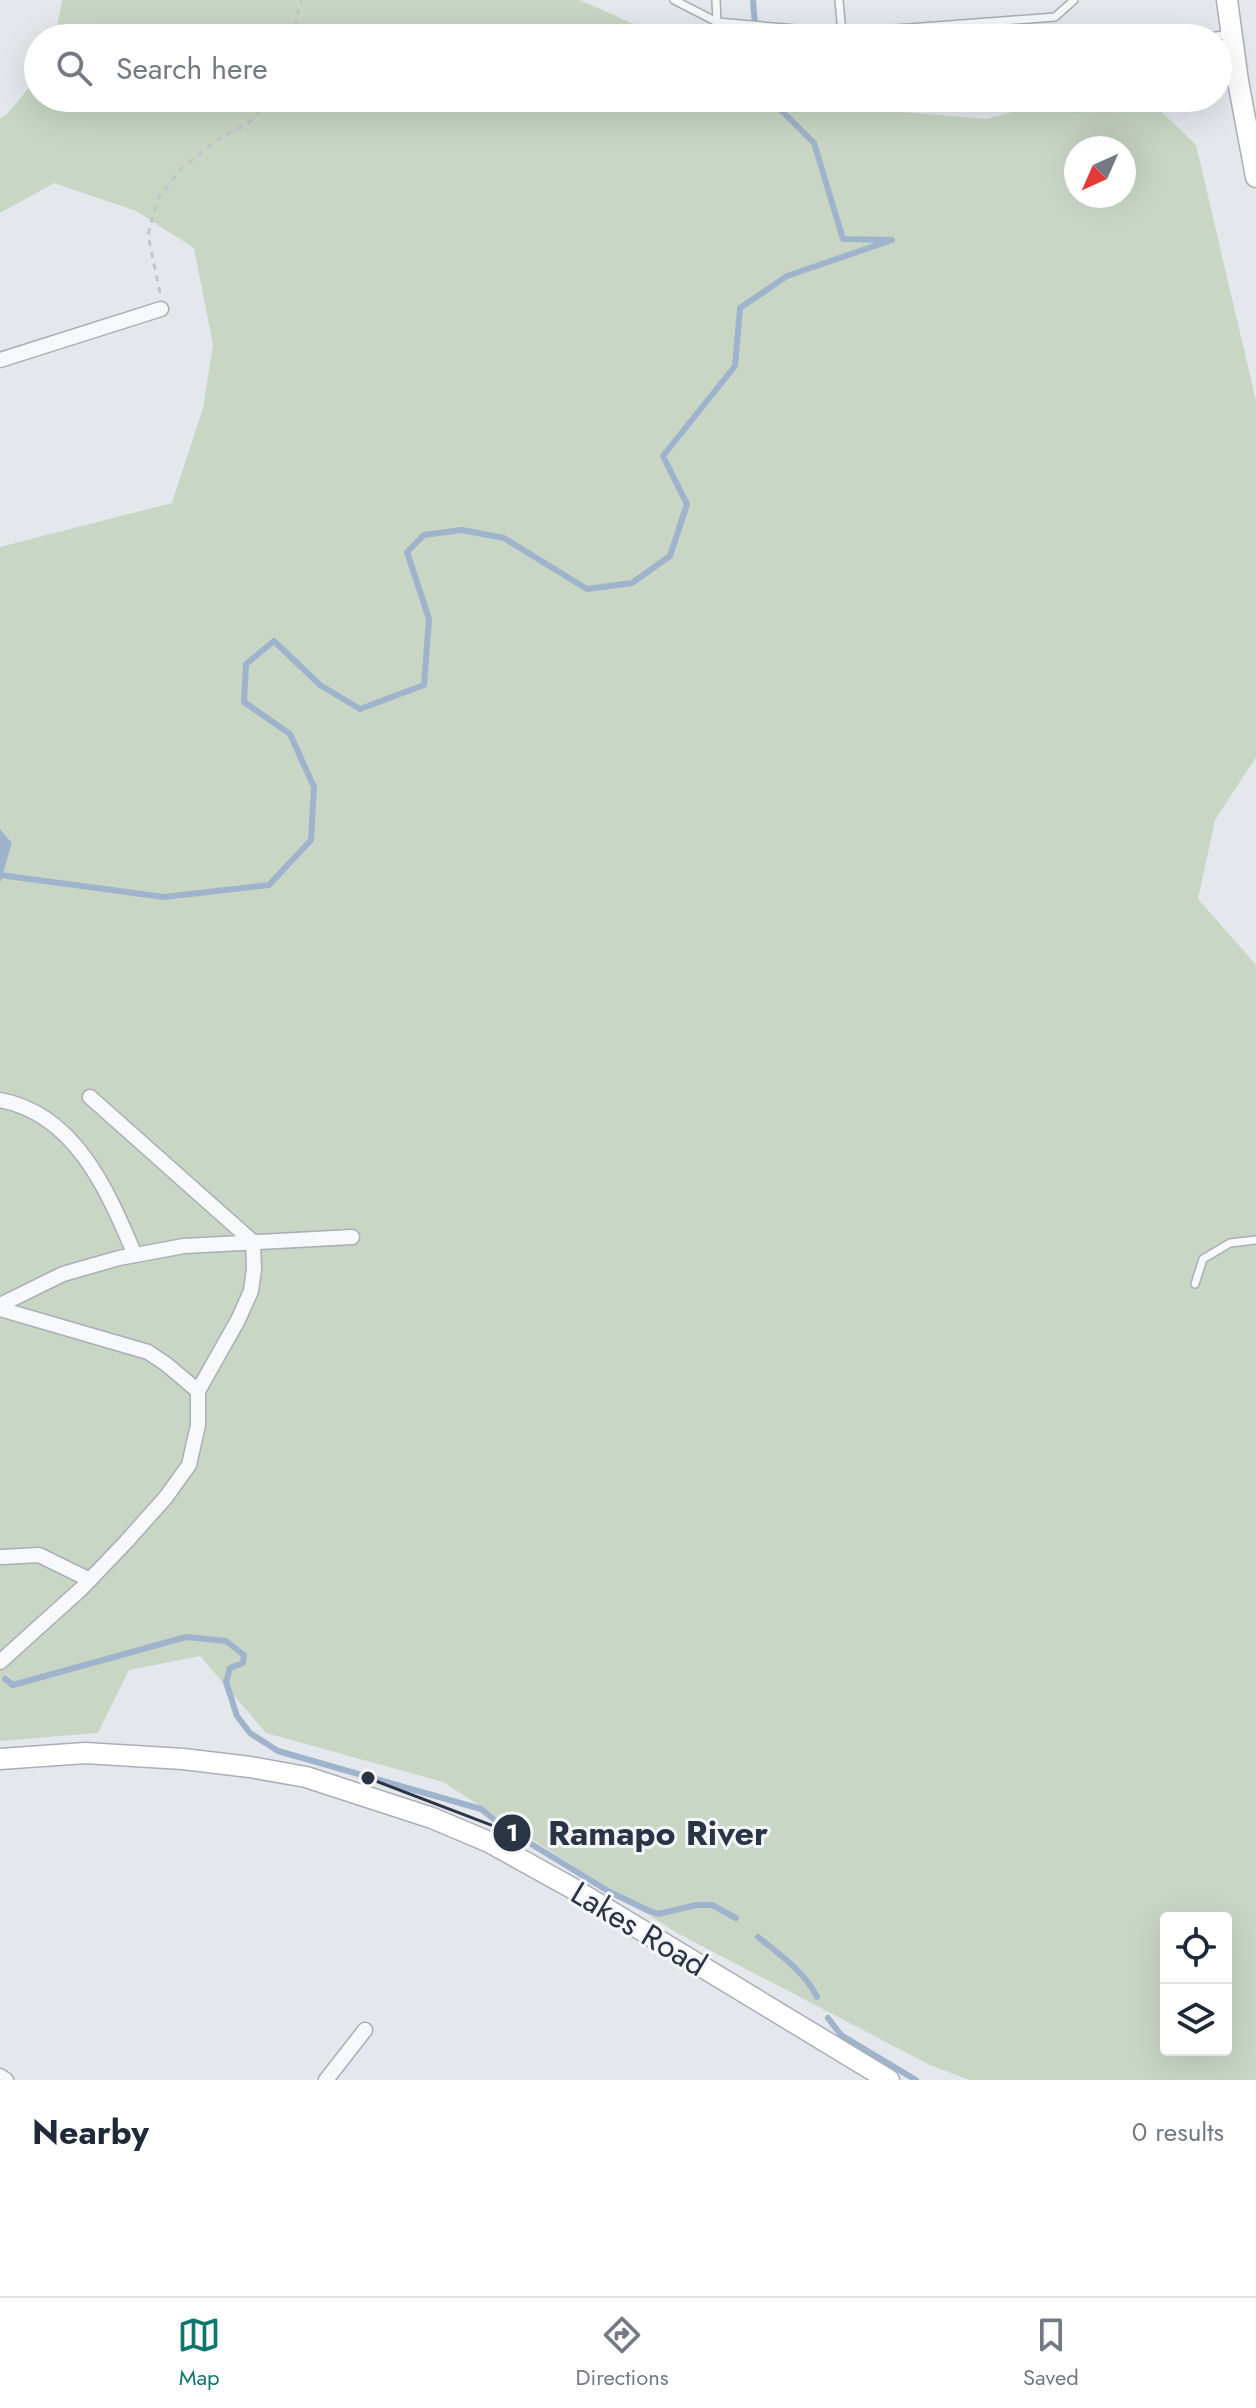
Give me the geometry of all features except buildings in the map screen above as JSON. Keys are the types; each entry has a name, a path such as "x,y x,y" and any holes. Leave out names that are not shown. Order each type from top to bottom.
{"main road":[{"path":"1227,0 1230,24"},
{"path":"1232,40 1255,170"},
{"name":"Lakes Road","path":"0,1759 85,1753 250,1767 306,1777 432,1818 489,1842 572,1888 889,2080"}],"street":[{"path":"0,360 161,309"},
{"path":"0,1662 90,1580 166,1497 189,1465 198,1425 198,1391 251,1291 253,1242 90,1097"},
{"path":"0,1100 29,1108 48,1120 82,1153 109,1195 135,1255"},
{"path":"0,1307 63,1274 135,1255 184,1246 352,1237"},
{"path":"0,1307 148,1352 198,1391"},
{"path":"2,1557 39,1555 90,1580"},
{"path":"326,2080 365,2030"},
{"path":"0,2076 6,2080"}],"lane":[{"path":"674,0 717,22 740,24"},
{"path":"716,0 717,22"},
{"path":"839,0 841,24"},
{"path":"962,24 1055,17 1074,0"},
{"path":"1195,1284 1203,1259 1230,1243 1256,1240"}],"path":[{"path":"296,24 302,0"},
{"path":"161,309 158,276 148,235 158,198 181,169 217,140 250,122 259,112"}],"green space":[{"path":"62,0 580,0 634,24 58,24"},
{"path":"24,94 24,112 901,112 987,119 1013,112 1162,112 1196,145 1256,401 1256,757 1215,820 1198,899 1256,965 1256,2080 969,2080 930,2065 677,1933 443,1782 266,1733 200,1656 129,1670 98,1733 0,1741 0,884 12,843 0,829 0,547 172,503 203,408 213,345 194,248 136,211 54,183 0,213 0,118"}],"water":[{"path":"0,829 12,843 0,884"}],"waterway":[{"path":"753,0 755,24"},
{"path":"0,875 164,897 269,885 311,840 314,787 290,734 244,702 246,664 274,641 320,685 360,709 424,685 429,619 407,552 424,535 462,530 504,538 587,589 632,583 670,556 687,504 663,456 735,366 740,308 787,276 892,240 843,239 814,143 783,112"},
{"path":"5,1679 13,1685 186,1637 226,1641 244,1655 243,1663 230,1668 226,1682 237,1716 250,1733 278,1751 481,1809 505,1828 608,1891 647,1910 658,1914 696,1905 712,1905 736,1918"},
{"path":"758,1937 799,1972 817,1997"},
{"path":"828,2018 841,2035 916,2080"}],"place":[{"name":"Ramapo River","path":"368,1778"}]}
